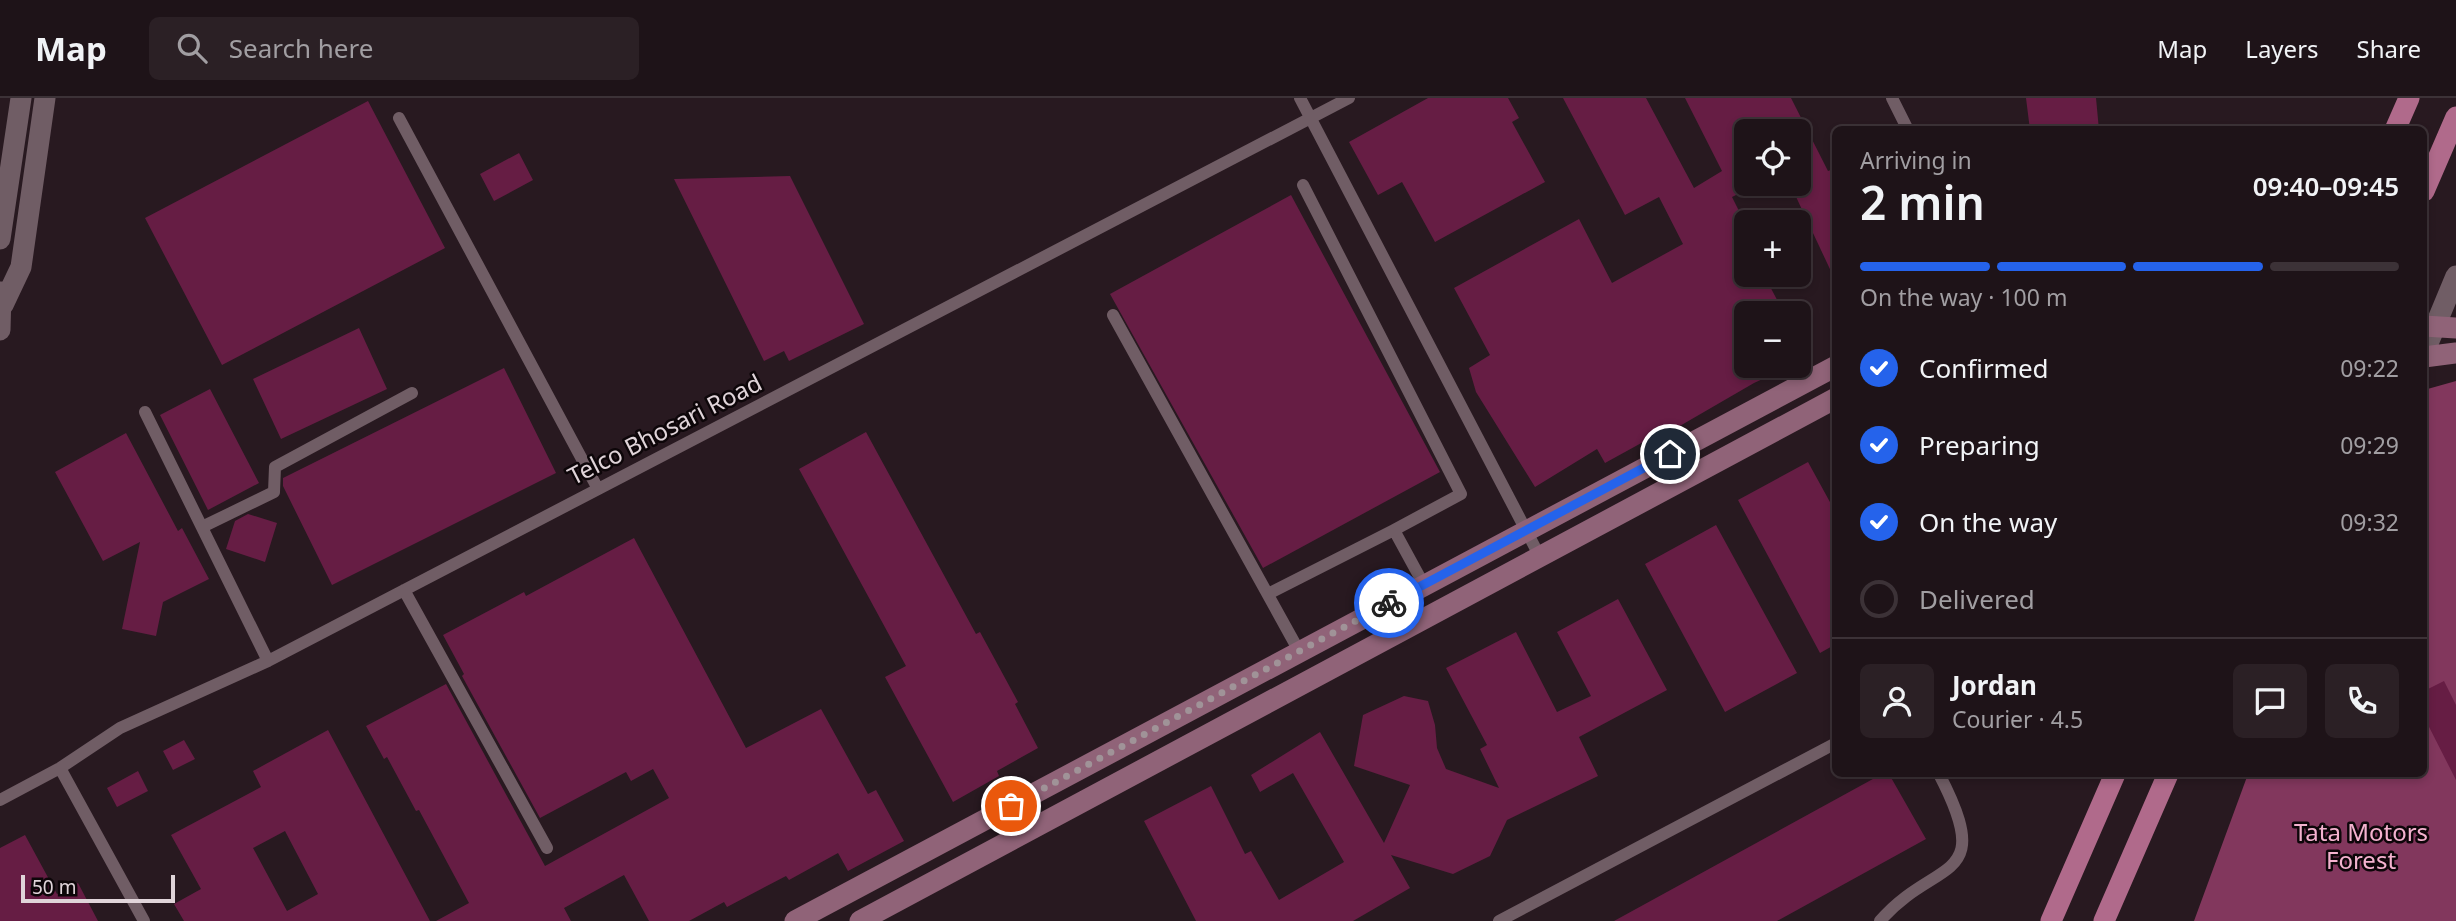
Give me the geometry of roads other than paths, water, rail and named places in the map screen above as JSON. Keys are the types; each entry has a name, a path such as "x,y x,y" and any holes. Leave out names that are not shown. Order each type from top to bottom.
{"main road":[{"path":"2397,126 2409,98"},
{"path":"2427,184 2456,117"},
{"path":"2051,921 2114,777"},
{"path":"2104,921 2167,777"}],"street":[{"path":"0,239 21,98"},
{"path":"0,330 1,296 21,267 45,98"},
{"path":"2456,276 2429,327 2456,328"},
{"path":"2427,355 2456,353"},
{"path":"795,921 1832,368"},
{"path":"860,921 1832,400"}],"lane":[{"path":"1300,98 1540,558"},
{"name":"Telco Bhosari Road","path":"0,800 60,768 120,728 268,661 1349,98"},
{"path":"1892,98 1907,126"},
{"path":"399,118 598,489"},
{"path":"1268,594 1461,495 1303,185"},
{"path":"1113,315 1299,651"},
{"path":"202,527 274,492 275,467 412,393"},
{"path":"145,412 268,661"},
{"path":"1394,530 1424,584"},
{"path":"404,590 547,848"},
{"path":"1499,921 1832,745"},
{"path":"60,768 144,921"},
{"path":"1880,921 1891,909 1949,870 1959,856 1964,835 1957,808 1941,777"}],"park label":[{"name":"Tata Motors Forest","path":"2361,847"}]}
